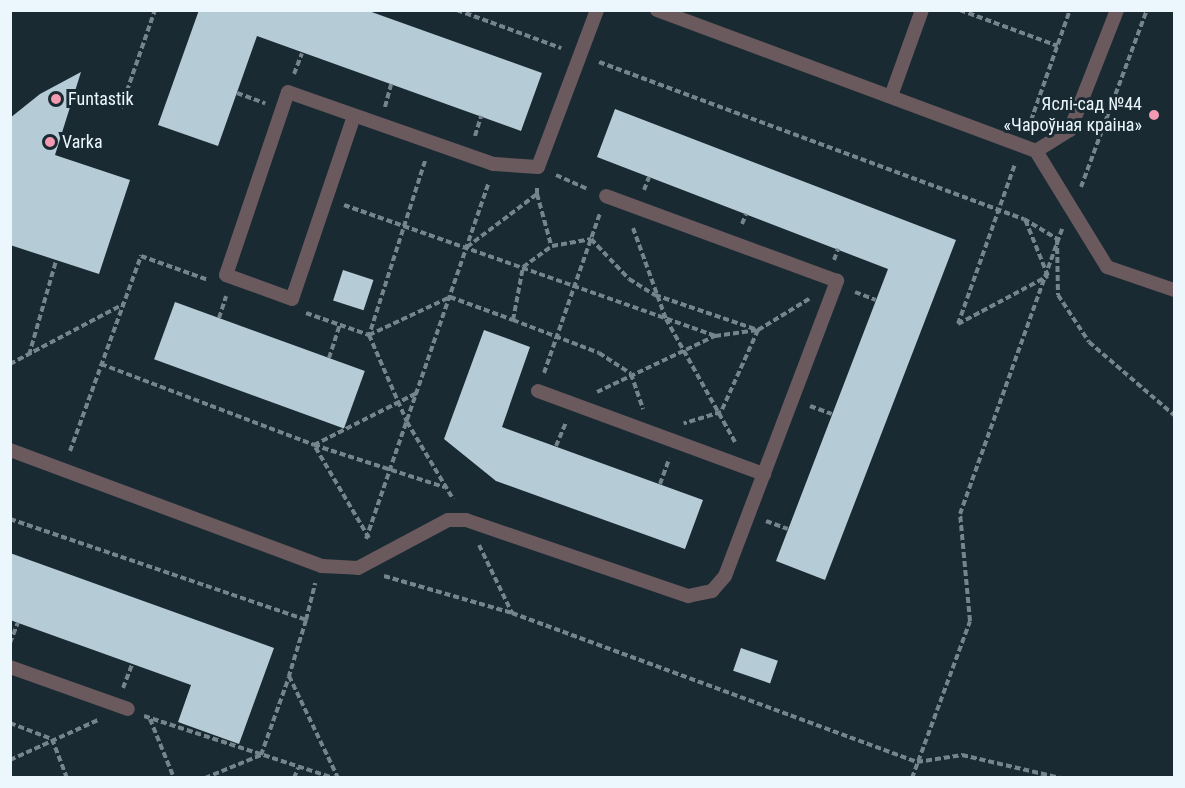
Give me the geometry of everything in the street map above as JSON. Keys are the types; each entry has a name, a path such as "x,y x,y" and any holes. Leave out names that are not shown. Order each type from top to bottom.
{"lane":[{"path":"354,116 292,299 226,275 288,92 494,164 538,167 597,10"},
{"path":"657,10 1036,151 1107,267 1174,290"},
{"path":"891,96 922,10"},
{"path":"1036,151 1070,130 1117,10"},
{"path":"10,450 322,566 358,568 448,520 466,520 688,596 712,591 725,576 837,281 606,196"},
{"path":"538,391 764,474"},
{"path":"10,667 128,708"}],"path":[{"path":"121,108 155,10"},
{"path":"457,10 999,209 1024,219 1057,239"},
{"path":"960,10 1058,46"},
{"path":"1048,276 958,324 1070,10"},
{"path":"912,777 970,621 960,514 1048,276 1057,239 1073,210 1147,10"},
{"path":"237,93 282,109"},
{"path":"431,143 369,335 408,422 466,520 512,613"},
{"path":"314,445 369,538 494,164"},
{"path":"538,391 606,196 538,167 537,194 552,246"},
{"path":"466,247 537,194"},
{"path":"327,198 523,267 574,288 716,336"},
{"path":"626,204 655,295 666,319 721,412"},
{"path":"1024,219 1048,276"},
{"path":"513,320 523,267 552,246 591,239"},
{"path":"591,239 629,279 655,295 758,330"},
{"path":"1057,239 1058,296 1089,342 1174,416"},
{"path":"29,355 56,261"},
{"path":"573,404 631,374 716,336 758,330 837,281"},
{"path":"219,318 229,287"},
{"path":"369,335 450,297 599,353 631,374 651,432 721,412 758,330"},
{"path":"10,364 124,304 63,469"},
{"path":"329,358 340,325"},
{"path":"101,364 314,445 445,487"},
{"path":"314,445 399,404 418,392"},
{"path":"10,519 306,620"},
{"path":"205,777 261,755 289,676 306,620 309,600 322,566"},
{"path":"358,568 512,613 917,762 962,755 1060,777"},
{"path":"10,643 18,622"},
{"path":"289,676 336,777"},
{"path":"10,760 52,739 128,708 150,719 298,768 336,777"},
{"path":"150,719 174,777"},
{"path":"10,723 52,739 67,777"},
{"path":"294,777 298,768"}],"building":[{"path":"199,10 366,10 542,73 521,131 257,36 218,146 158,125"},
{"path":"81,72 55,155 130,180 99,274 10,245 10,118 40,94"},
{"path":"615,109 956,240 825,580 776,561 888,269 597,157"},
{"path":"343,270 373,280 364,310 333,300"},
{"path":"175,302 365,371 344,428 154,359"},
{"path":"484,330 530,347 502,427 703,500 685,549 496,481 444,439"},
{"path":"10,553 274,648 239,744 178,722 191,685 10,620"},
{"path":"741,648 778,661 770,683 733,671"}],"place":[{"name":"Funtastik","path":"56,99"},
{"name":"Яслі-сад №44 «Чароўная краіна»","path":"1154,115"},
{"name":"Varka","path":"50,142"}]}
